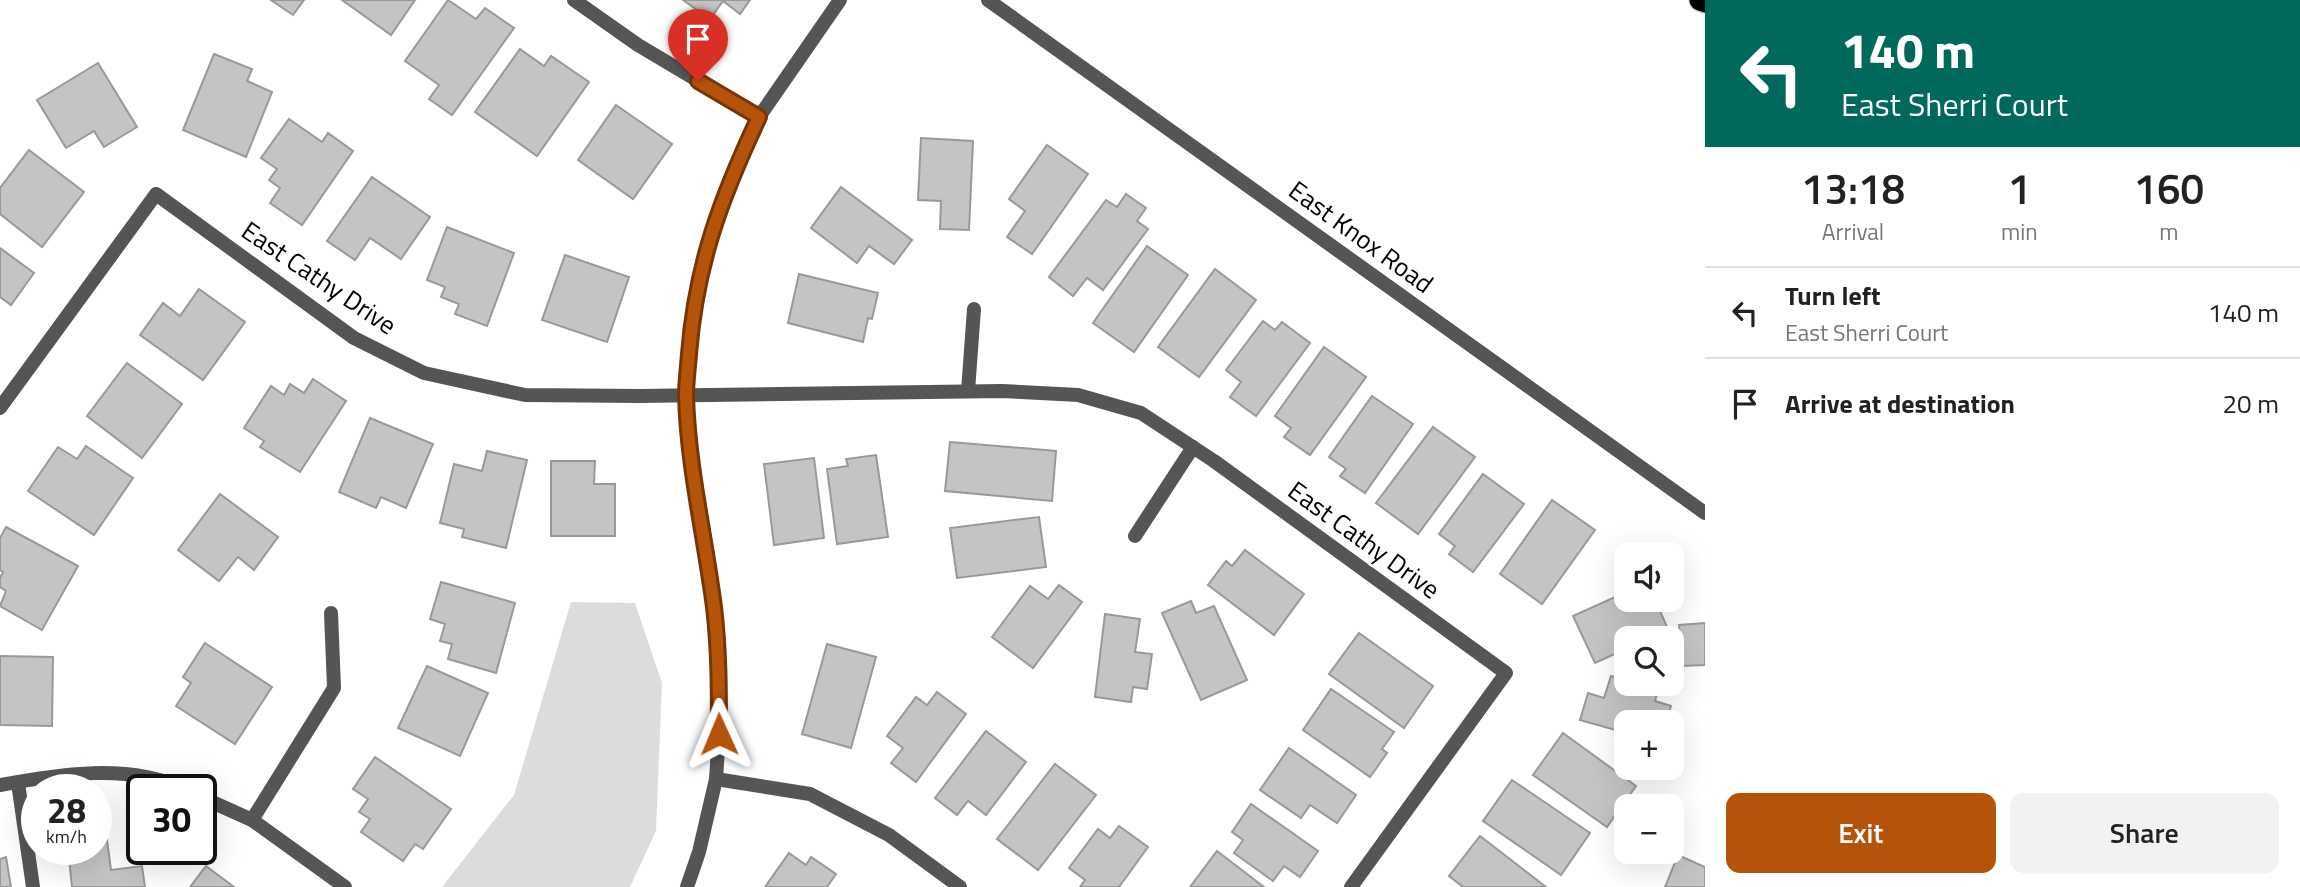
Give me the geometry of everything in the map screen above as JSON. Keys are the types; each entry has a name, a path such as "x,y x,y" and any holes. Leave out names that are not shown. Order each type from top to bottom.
{"highway":[{"path":"1700,0 1705,2"}],"street":[{"path":"574,0 638,45 759,117"},
{"path":"687,887 699,852 716,779 719,734 719,669 714,610 692,464 686,396 691,324 701,268 720,205 759,117 840,0"},
{"name":"East Knox Road","path":"988,0 1705,513"},
{"name":"East Cathy Drive","path":"0,408 156,194 354,338 424,373 525,395 686,396 968,391 1078,395 1141,413 1193,447 1506,673 1351,887"},
{"path":"968,391 974,310"},
{"path":"1135,536 1193,447"},
{"path":"251,820 334,688 331,613"},
{"path":"0,785 86,772 126,776"},
{"path":"716,779 810,794 889,835 960,887"},
{"path":"18,782 33,887"},
{"path":"217,804 251,820 345,887"}],"shaded area":[{"path":"571,602 635,603 662,683 656,831 630,887 442,887 514,795"}],"building":[{"path":"271,0 304,0 293,15"},
{"path":"342,0 415,0 391,35"},
{"path":"448,0 476,19 485,8 514,28 452,115 429,99 439,85 405,61"},
{"path":"683,0 750,0 740,14 723,1 710,19"},
{"path":"520,49 544,66 551,56 589,82 537,156 475,112"},
{"path":"214,54 252,69 247,81 272,92 246,157 183,130"},
{"path":"98,63 137,127 104,147 94,131 66,148 37,100"},
{"path":"616,105 672,144 633,199 578,160"},
{"path":"289,119 322,142 328,133 353,151 302,225 270,203 280,188 269,180 277,169 261,158"},
{"path":"921,138 973,141 969,230 940,229 941,201 918,200"},
{"path":"1047,145 1088,174 1032,254 1007,237 1025,211 1009,199"},
{"path":"29,150 84,192 42,247 0,214 0,188"},
{"path":"372,177 430,217 401,259 370,238 355,260 327,241"},
{"path":"841,187 912,240 894,264 869,246 857,263 811,228"},
{"path":"1126,194 1146,208 1137,221 1148,229 1103,290 1087,278 1073,296 1049,277 1106,200 1117,207"},
{"path":"447,227 514,253 487,326 455,314 459,304 441,297 445,287 427,280"},
{"path":"1147,246 1188,275 1134,352 1093,323"},
{"path":"0,248 34,273 11,305 0,297"},
{"path":"565,255 629,277 607,342 542,320"},
{"path":"1215,269 1256,300 1199,377 1158,347"},
{"path":"799,274 878,293 872,319 868,318 863,342 788,323"},
{"path":"199,289 245,322 203,380 140,335 163,303 180,316"},
{"path":"1263,321 1275,330 1282,322 1310,343 1256,416 1230,397 1241,382 1226,370"},
{"path":"1324,347 1366,377 1310,455 1284,437 1291,428 1275,416"},
{"path":"127,363 182,404 142,458 87,416"},
{"path":"313,379 346,401 300,472 260,447 264,441 244,428 271,386 284,395 290,384 304,393"},
{"path":"1372,396 1413,424 1365,493 1340,476 1346,469 1329,457"},
{"path":"370,418 433,444 406,508 381,497 376,508 339,492"},
{"path":"1433,427 1475,457 1418,534 1376,503"},
{"path":"950,442 1056,451 1052,501 945,491"},
{"path":"86,446 133,478 94,535 28,491 58,447 77,459"},
{"path":"487,451 527,460 506,548 462,537 464,529 440,523 454,464 482,471"},
{"path":"876,455 888,537 837,544 827,469 848,466 846,459"},
{"path":"814,458 824,538 774,545 764,464"},
{"path":"551,461 595,461 594,484 615,484 615,536 551,536"},
{"path":"1483,474 1524,504 1473,572 1449,554 1455,546 1439,534"},
{"path":"220,494 278,537 254,570 238,557 219,581 178,550"},
{"path":"1552,500 1595,530 1542,604 1500,574"},
{"path":"1039,517 1046,567 957,578 950,528"},
{"path":"6,527 78,566 42,630 0,606 6,591 0,587 3,572 0,570 0,538"},
{"path":"1245,550 1304,594 1274,635 1208,585 1226,561 1232,566"},
{"path":"441,582 515,603 496,673 448,659 452,644 440,641 445,624 430,619"},
{"path":"1059,585 1082,602 1033,668 992,637 1030,586 1048,599"},
{"path":"1614,597 1614,612 1660,612 1667,626 1614,626 1614,654 1595,663 1573,616"},
{"path":"1191,601 1196,613 1214,606 1247,680 1201,700 1162,613"},
{"path":"1105,614 1140,619 1135,652 1152,654 1147,689 1133,687 1131,702 1095,697"},
{"path":"1705,623 1705,665 1684,666 1684,626 1679,625"},
{"path":"1359,633 1433,686 1404,728 1329,674"},
{"path":"205,643 272,687 235,744 176,706 191,683 183,677"},
{"path":"827,644 876,657 851,748 802,734"},
{"path":"0,656 53,657 52,726 0,725"},
{"path":"427,666 488,693 460,756 398,728"},
{"path":"1611,676 1614,677 1614,696 1656,696 1655,701 1671,706 1670,710 1614,710 1614,730 1580,720 1588,693 1604,698"},
{"path":"1331,689 1394,732 1382,749 1387,753 1370,777 1303,730"},
{"path":"937,692 966,714 916,782 891,763 903,748 887,736 916,697 927,705"},
{"path":"986,731 1026,762 986,815 968,801 957,815 935,798"},
{"path":"1563,733 1614,770 1614,780 1628,780 1636,786 1630,794 1614,794 1614,817 1607,827 1533,775"},
{"path":"1289,748 1356,795 1337,823 1310,805 1301,818 1260,790"},
{"path":"375,757 451,809 423,849 415,844 403,861 361,832 370,819 359,812 368,799 353,789"},
{"path":"1055,764 1096,795 1038,870 997,839"},
{"path":"1512,780 1590,833 1561,875 1483,821"},
{"path":"1251,804 1318,851 1300,877 1284,866 1273,881 1234,853 1243,840 1232,832"},
{"path":"1119,826 1148,847 1119,887 1080,887 1085,880 1069,868 1098,829 1110,838"},
{"path":"1480,836 1546,887 1463,887 1449,876"},
{"path":"1217,851 1264,887 1190,887"},
{"path":"789,853 806,865 811,857 836,874 827,887 765,887"},
{"path":"6,857 11,887 0,887 0,859"},
{"path":"1684,858 1705,867 1705,887 1665,887 1674,864 1684,864"},
{"path":"70,865 110,865 111,870 142,866 145,887 72,887"},
{"path":"206,866 234,887 190,887"}],"route":[{"path":"698,81 759,117 720,205 701,268 691,324 686,396 692,464 714,610 719,669 719,734"}]}
